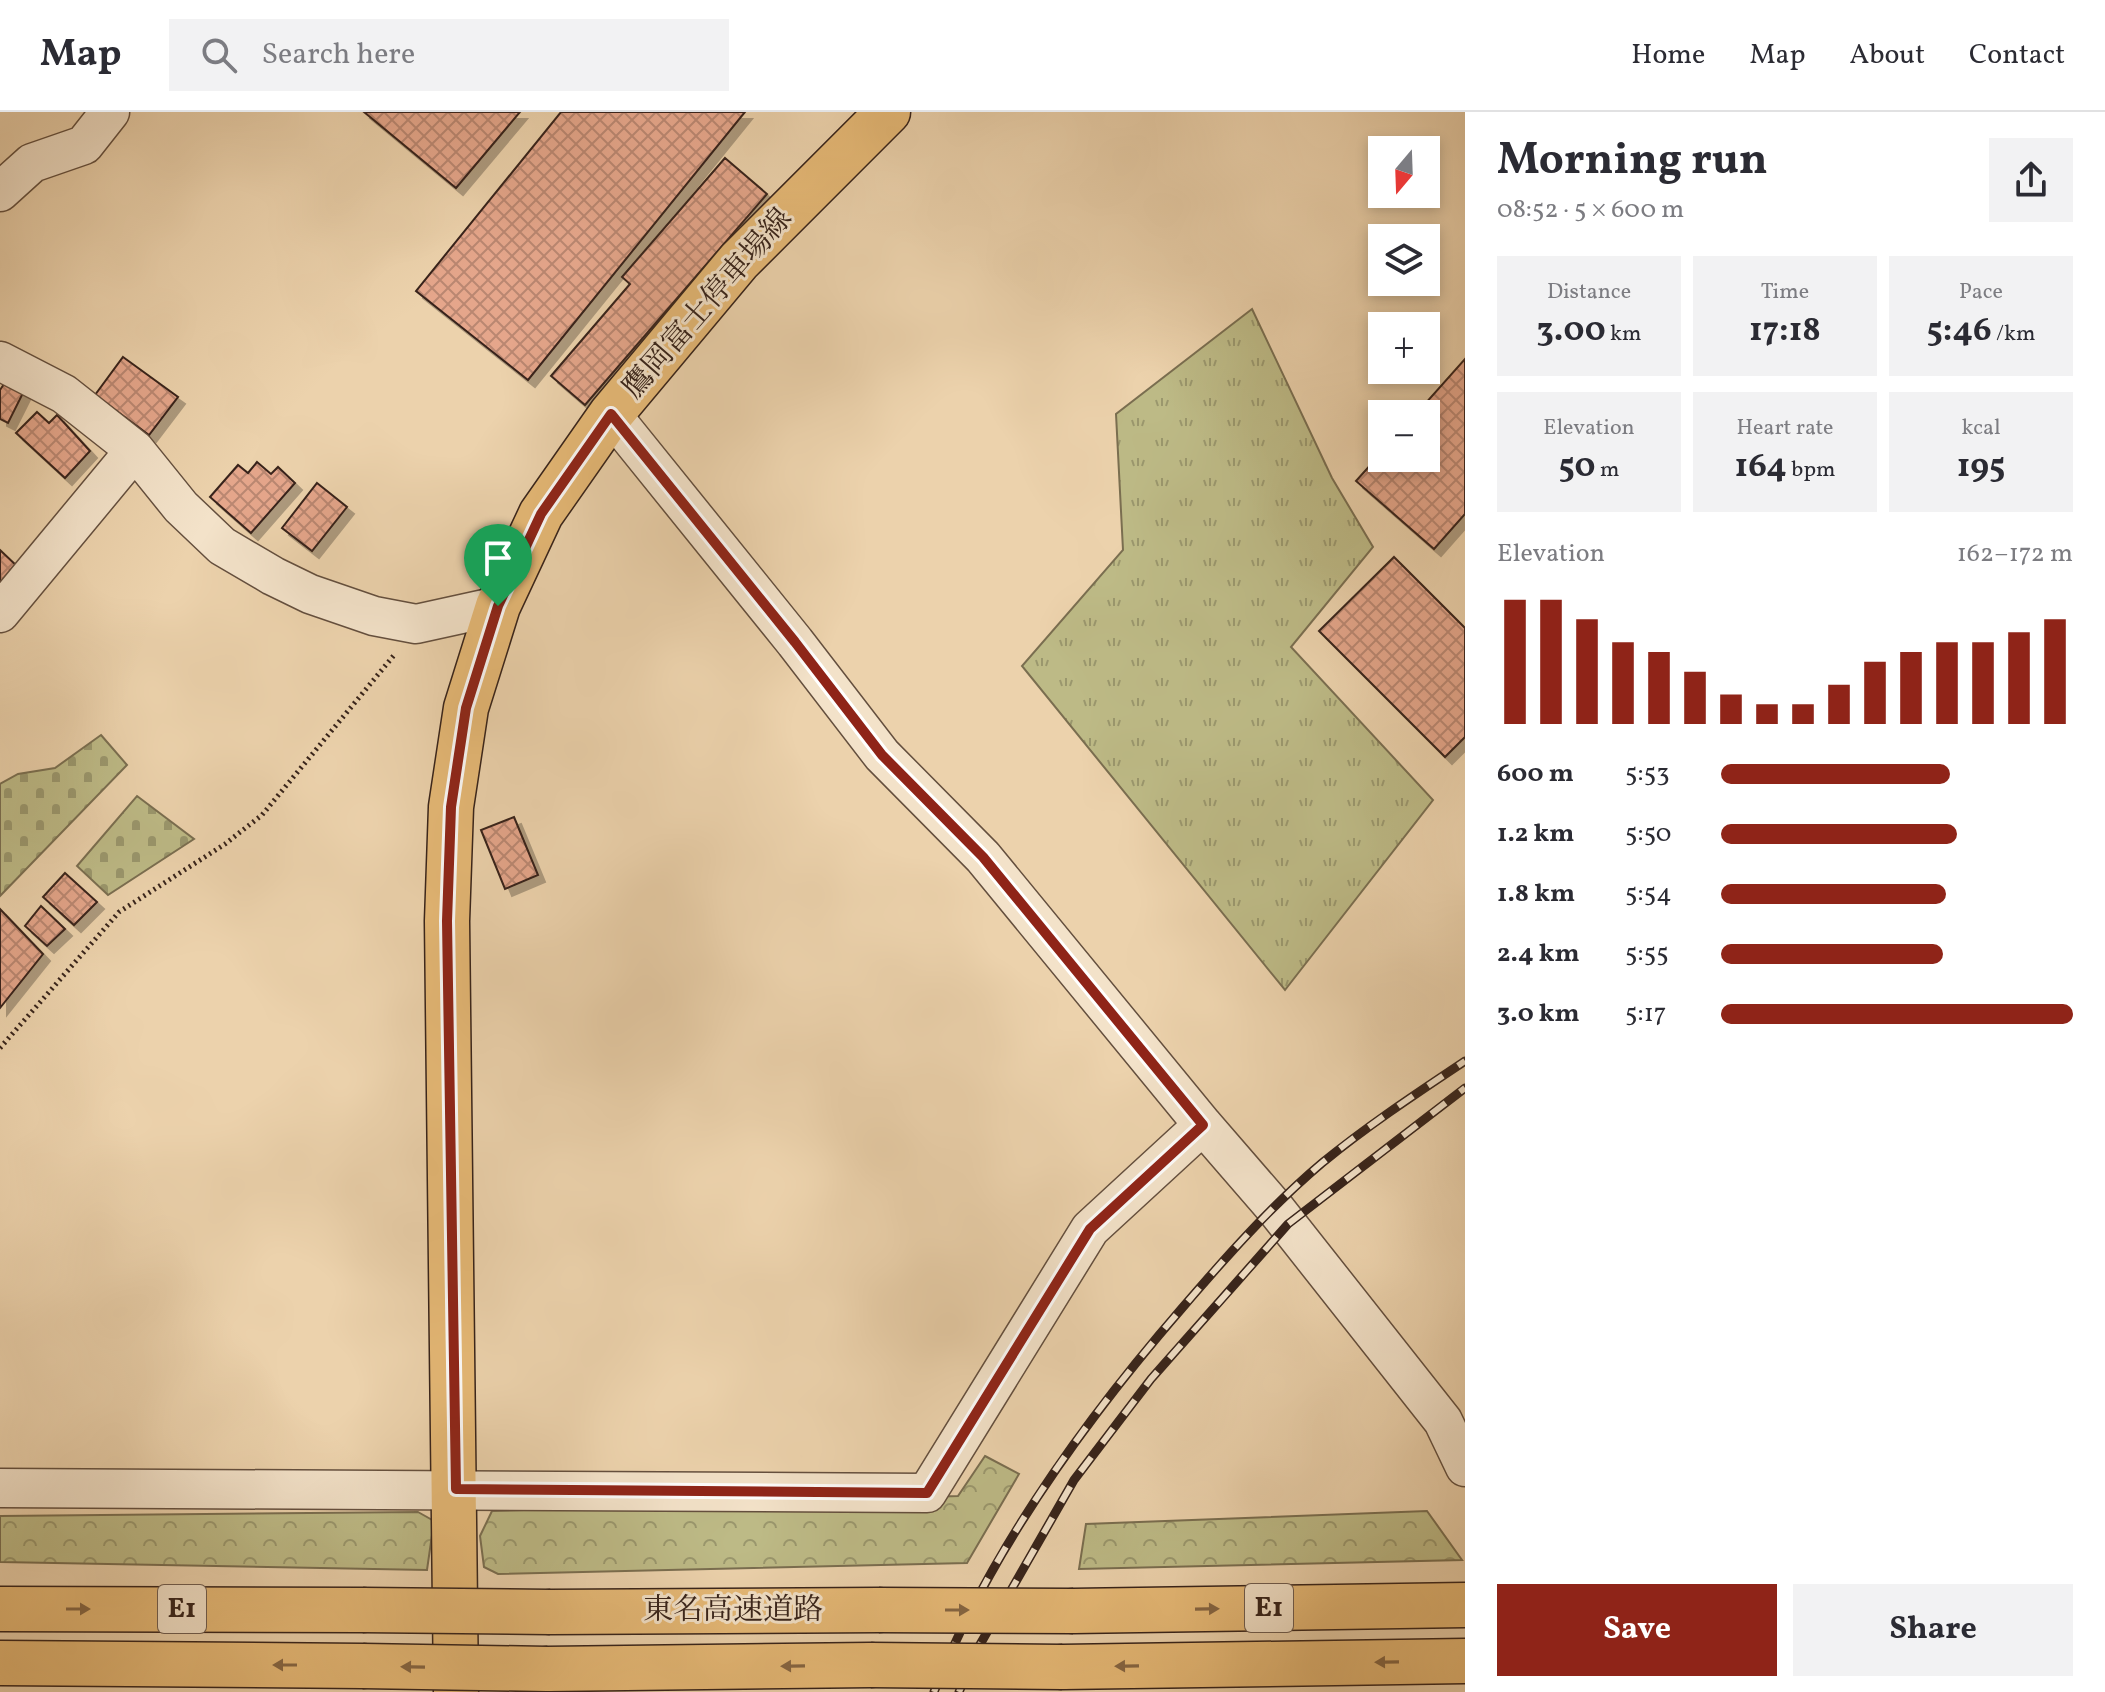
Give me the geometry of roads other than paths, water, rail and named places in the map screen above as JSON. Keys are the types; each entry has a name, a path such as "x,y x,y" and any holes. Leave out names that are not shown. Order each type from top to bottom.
{"main road":[{"name":"鷹岡富士停車場線","path":"456,1692 447,921 451,807 466,708 498,606 541,514 611,414 739,261 888,112"},
{"name":"東名高速道路","path":"0,1609 1073,1611 1465,1605"},
{"name":"東名高速道路","path":"0,1663 547,1669 871,1665 1062,1667 1465,1661"}],"street":[{"path":"0,192 32,163 84,145 110,112"},
{"path":"0,361 64,394 135,450 181,507 222,546 273,576 310,594 374,616 416,624 498,606"},
{"path":"611,414 882,755 983,857 1288,1224 1443,1421 1465,1467"},
{"path":"0,613 135,450"},
{"path":"0,1488 927,1493 1090,1229 1203,1125"}],"railway":[{"path":"934,1692 956,1640 1011,1538 1042,1489 1146,1350 1232,1251 1303,1179 1374,1123 1465,1061"},
{"path":"959,1692 978,1648 1074,1480 1151,1379 1288,1224 1465,1088"}]}
